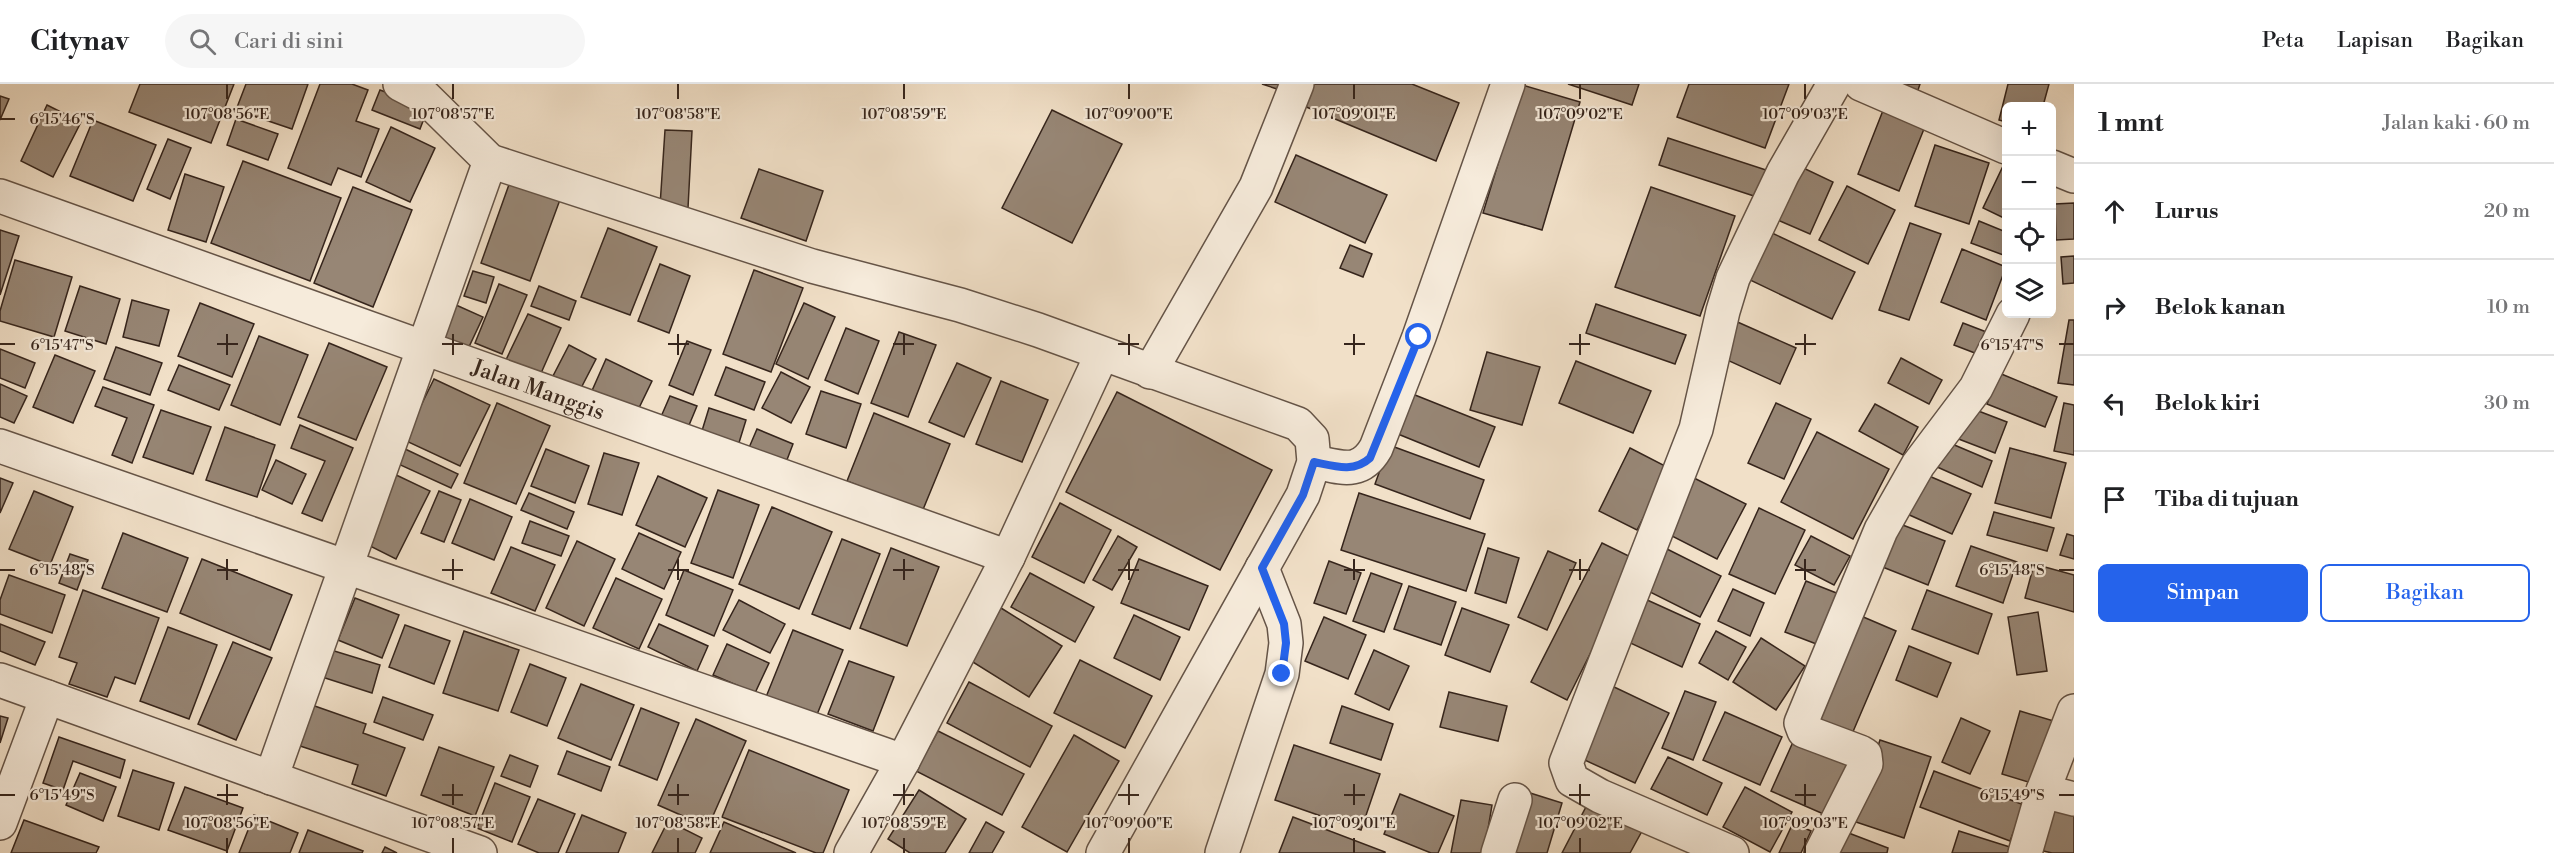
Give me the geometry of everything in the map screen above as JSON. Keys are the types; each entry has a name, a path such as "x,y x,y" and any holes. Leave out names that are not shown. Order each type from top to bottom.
{"street":[{"path":"400,84 425,97 490,161 812,266 960,305 1298,424 1312,439 1314,462 1303,495 1103,853"},
{"path":"1150,372 1256,187 1297,84"},
{"path":"1314,462 1348,468 1363,465 1376,448 1419,337 1508,84"},
{"path":"1732,853 1600,796 1572,780 1566,763 1696,429 1723,311 1733,278 1783,173 1834,84"},
{"path":"1861,84 2002,145"},
{"path":"271,778 490,161"},
{"name":"Jalan Manggis","path":"0,196 1008,557"},
{"path":"1821,853 1866,764 1866,759 1860,752 1804,731 1801,723 1881,530 1918,465 1976,388 2011,318"},
{"path":"851,853 903,761 1008,557 1102,354"},
{"path":"0,446 903,761"},
{"path":"1222,853 1282,674 1286,643 1284,624 1262,568"},
{"path":"0,680 480,853"},
{"path":"0,823 47,697"},
{"path":"2025,853 2059,795 2074,711"},
{"path":"1498,853 1515,800"}],"building":[{"path":"140,84 234,84 211,143 129,112"},
{"path":"246,84 308,84 292,129 236,110"},
{"path":"320,84 352,84 368,90 356,121 379,129 361,177 338,168 331,185 288,168"},
{"path":"1262,84 1279,84 1277,89"},
{"path":"1313,84 1412,84 1459,103 1436,161 1304,106"},
{"path":"1568,84 1639,84 1632,105"},
{"path":"1689,84 1789,84 1765,148 1677,117"},
{"path":"1881,84 1920,84 1916,96"},
{"path":"2008,84 2049,84 2044,102 2004,102"},
{"path":"1522,85 1580,102 1542,230 1483,213"},
{"path":"380,90 428,108 420,129 372,110"},
{"path":"0,96 9,99 0,120"},
{"path":"47,105 81,122 53,177 21,161"},
{"path":"1884,108 1926,124 1899,191 1858,174"},
{"path":"1052,110 1122,144 1072,243 1002,208"},
{"path":"236,119 278,134 268,160 227,145"},
{"path":"93,120 156,145 133,201 70,176"},
{"path":"391,127 435,148 410,202 366,182"},
{"path":"665,130 692,131 688,208 660,206"},
{"path":"1668,138 1766,170 1757,197 1659,165"},
{"path":"168,139 191,148 170,199 147,189"},
{"path":"1935,145 1989,163 1969,224 1915,206"},
{"path":"1296,155 1387,195 1365,243 1275,202"},
{"path":"243,161 341,198 310,281 211,243"},
{"path":"1797,165 1833,182 1810,234 1773,218"},
{"path":"2002,168 2002,217 1983,208"},
{"path":"759,169 823,191 806,241 741,218"},
{"path":"185,174 224,187 206,242 168,230"},
{"path":"511,179 561,197 530,281 481,263"},
{"path":"1847,186 1895,210 1868,264 1819,240"},
{"path":"353,187 412,210 373,307 314,283"},
{"path":"1651,187 1735,216 1700,316 1615,287"},
{"path":"2074,203 2074,239 2056,240 2056,204"},
{"path":"1979,221 2002,230 2002,255 1971,243"},
{"path":"1910,223 1941,234 1909,320 1879,310"},
{"path":"608,228 657,247 630,315 581,297"},
{"path":"0,230 19,236 0,295"},
{"path":"1772,233 1855,272 1832,319 1750,280"},
{"path":"1350,245 1372,254 1363,277 1340,268"},
{"path":"1962,249 2002,265 2002,278 1986,320 1941,302"},
{"path":"2074,256 2074,283 2063,284 2061,257"},
{"path":"15,260 72,277 54,337 0,321 0,311"},
{"path":"660,264 690,276 669,333 638,321"},
{"path":"754,270 803,288 771,372 723,354"},
{"path":"473,271 494,277 486,303 464,296"},
{"path":"499,284 527,295 502,354 475,343"},
{"path":"80,286 120,299 106,344 65,331"},
{"path":"539,286 576,301 569,320 531,306"},
{"path":"132,300 169,310 159,346 123,337"},
{"path":"200,303 254,324 232,377 178,356"},
{"path":"804,303 835,317 808,379 776,364"},
{"path":"1596,304 1686,335 1675,364 1586,333"},
{"path":"456,305 483,317 467,351 440,339"},
{"path":"528,314 561,328 538,380 503,366"},
{"path":"1733,320 1796,348 1780,384 1716,355"},
{"path":"2069,320 2074,320 2074,385 2058,383"},
{"path":"1963,323 1989,333 1980,355 1954,345"},
{"path":"846,328 879,341 858,394 825,380"},
{"path":"899,332 936,345 908,417 871,403"},
{"path":"259,336 308,355 280,425 231,405"},
{"path":"687,341 711,350 693,395 669,385"},
{"path":"329,343 387,367 356,440 298,417"},
{"path":"569,345 596,359 580,390 553,376"},
{"path":"116,347 162,363 150,395 104,379"},
{"path":"0,349 35,363 25,388 0,378"},
{"path":"1487,352 1540,367 1522,425 1470,410"},
{"path":"55,355 95,371 73,423 33,407"},
{"path":"1901,358 1942,380 1929,404 1888,383"},
{"path":"606,359 652,381 636,414 591,393"},
{"path":"1576,361 1651,391 1633,433 1559,403"},
{"path":"957,363 991,378 964,437 929,422"},
{"path":"179,365 230,385 219,410 168,390"},
{"path":"726,367 765,382 754,410 715,395"},
{"path":"781,372 810,387 791,423 762,408"},
{"path":"1999,373 2057,397 2045,427 1987,404"},
{"path":"434,379 490,405 460,466 404,440"},
{"path":"1001,381 1048,400 1022,462 976,444"},
{"path":"0,384 27,396 14,423 0,417"},
{"path":"103,387 154,405 132,463 112,455 127,418 95,406"},
{"path":"821,391 861,404 846,448 806,434"},
{"path":"1117,392 1272,470 1220,570 1066,492"},
{"path":"1410,393 1495,427 1479,467 1393,432"},
{"path":"670,396 697,406 687,430 660,419"},
{"path":"497,403 550,426 516,504 464,483"},
{"path":"1776,403 1811,419 1784,479 1748,463"},
{"path":"2064,403 2074,405 2074,455 2054,451"},
{"path":"1875,404 1918,427 1903,455 1859,431"},
{"path":"1968,407 2007,422 1995,453 1956,438"},
{"path":"709,408 746,420 738,446 701,434"},
{"path":"161,410 211,427 193,474 143,457"},
{"path":"874,413 950,444 922,512 847,481"},
{"path":"300,425 353,448 322,521 302,513 325,461 291,448"},
{"path":"225,427 275,445 257,497 206,480"},
{"path":"757,429 793,444 785,465 748,450"},
{"path":"1817,432 1889,469 1853,539 1781,502"},
{"path":"1945,441 1992,461 1982,487 1935,466"},
{"path":"1389,445 1484,480 1470,519 1375,484"},
{"path":"403,448 458,474 451,488 396,463"},
{"path":"1630,448 1669,468 1637,530 1599,511"},
{"path":"2010,448 2066,463 2051,518 1995,503"},
{"path":"546,449 589,466 575,503 531,486"},
{"path":"604,453 639,463 622,515 588,504"},
{"path":"276,460 306,474 292,504 262,490"},
{"path":"392,473 430,491 396,559 358,540"},
{"path":"1922,473 1971,494 1952,534 1905,513"},
{"path":"658,476 707,498 685,547 636,525"},
{"path":"0,478 13,483 0,513"},
{"path":"1694,478 1746,504 1717,559 1666,533"},
{"path":"718,490 759,505 733,578 691,563"},
{"path":"34,491 73,507 50,565 9,549"},
{"path":"439,491 461,500 444,542 421,533"},
{"path":"529,493 574,512 567,529 521,510"},
{"path":"1359,493 1485,534 1466,591 1341,550"},
{"path":"470,499 512,517 494,560 452,543"},
{"path":"1060,503 1111,530 1084,583 1032,557"},
{"path":"772,507 832,532 799,609 739,584"},
{"path":"1759,508 1805,530 1775,594 1729,574"},
{"path":"1994,512 2054,528 2047,551 1987,535"},
{"path":"530,521 569,536 561,556 522,543"},
{"path":"1892,521 1945,541 1928,585 1875,564"},
{"path":"123,533 188,558 167,612 102,588"},
{"path":"639,533 681,552 664,589 622,569"},
{"path":"2067,534 2074,536 2074,559 2060,555"},
{"path":"1118,536 1137,547 1112,590 1093,580"},
{"path":"1811,536 1850,556 1834,585 1795,565"},
{"path":"842,539 880,554 850,629 812,614"},
{"path":"577,541 615,559 584,626 546,608"},
{"path":"1602,543 1637,560 1567,700 1531,682"},
{"path":"1971,546 2017,562 2003,603 1956,586"},
{"path":"511,547 555,565 535,611 491,593"},
{"path":"891,548 939,567 907,646 860,628"},
{"path":"1488,548 1519,558 1506,603 1475,593"},
{"path":"1667,549 1721,576 1700,617 1646,590"},
{"path":"1548,551 1576,563 1547,630 1518,617"},
{"path":"70,554 88,560 77,590 59,583"},
{"path":"202,559 292,595 270,650 180,613"},
{"path":"1139,559 1208,586 1189,630 1121,603"},
{"path":"1329,561 1361,573 1346,614 1314,603"},
{"path":"2034,564 2074,575 2074,612 2025,598"},
{"path":"684,570 733,590 714,636 666,615"},
{"path":"1030,573 1094,607 1075,642 1011,607"},
{"path":"1371,573 1402,584 1384,632 1353,621"},
{"path":"9,575 65,595 52,633 0,614 0,600"},
{"path":"616,578 662,599 639,649 593,628"},
{"path":"1806,581 1839,594 1819,645 1785,632"},
{"path":"1409,586 1456,602 1441,645 1394,629"},
{"path":"1733,589 1764,603 1750,636 1718,621"},
{"path":"83,590 159,618 135,684 115,677 107,697 69,684 77,663 59,657"},
{"path":"1927,590 1992,614 1978,654 1912,629"},
{"path":"355,598 399,615 382,658 338,640"},
{"path":"1645,599 1700,624 1682,667 1626,641"},
{"path":"739,600 785,624 770,653 723,630"},
{"path":"1001,608 1062,646 1029,697 968,659"},
{"path":"1462,608 1509,625 1490,672 1445,655"},
{"path":"2038,612 2047,671 2017,675 2008,617"},
{"path":"1854,613 1896,631 1849,741 1806,723"},
{"path":"1134,615 1180,637 1160,680 1114,658"},
{"path":"1324,617 1366,635 1348,679 1305,661"},
{"path":"0,624 45,642 35,665 0,651"},
{"path":"659,624 708,646 697,671 648,647"},
{"path":"405,625 450,641 434,684 389,667"},
{"path":"168,627 217,645 189,719 140,701"},
{"path":"793,630 843,650 816,717 766,697"},
{"path":"464,631 519,650 498,711 443,693"},
{"path":"1716,631 1746,647 1728,680 1699,663"},
{"path":"1761,638 1805,666 1776,710 1733,682"},
{"path":"233,642 272,658 236,740 198,724"},
{"path":"727,644 769,663 755,693 713,675"},
{"path":"1909,646 1951,663 1937,697 1896,680"},
{"path":"331,650 380,665 372,693 322,677"},
{"path":"1374,650 1409,666 1389,710 1355,694"},
{"path":"1080,660 1152,696 1125,748 1054,713"},
{"path":"849,661 894,677 873,731 828,714"},
{"path":"530,664 566,678 547,726 511,712"},
{"path":"969,682 1052,726 1030,767 947,723"},
{"path":"581,684 634,705 611,760 558,738"},
{"path":"1612,686 1669,713 1635,783 1578,757"},
{"path":"1685,691 1716,702 1693,760 1662,748"},
{"path":"1449,692 1507,706 1498,741 1440,727"},
{"path":"383,697 433,715 423,740 374,722"},
{"path":"309,704 366,724 363,733 405,748 386,796 352,784 358,765 294,744"},
{"path":"1342,706 1393,724 1381,760 1330,743"},
{"path":"641,708 679,723 657,780 619,765"},
{"path":"2020,711 2057,722 2038,785 2002,774"},
{"path":"1725,712 1782,737 1760,785 1703,760"},
{"path":"0,716 8,718 0,743"},
{"path":"1961,718 1990,731 1970,774 1942,762"},
{"path":"696,719 746,741 708,827 658,805"},
{"path":"938,731 1024,774 1002,815 916,771"},
{"path":"1074,735 1119,761 1067,852 1022,827"},
{"path":"59,737 125,760 120,778 73,761 63,790 43,783"},
{"path":"1880,740 1931,757 1904,838 1853,821"},
{"path":"1793,742 1849,766 1828,816 1771,791"},
{"path":"1294,745 1380,774 1361,830 1275,800"},
{"path":"439,747 494,767 475,816 421,795"},
{"path":"749,750 849,790 823,853 816,853 722,817"},
{"path":"567,751 610,767 601,791 558,774"},
{"path":"510,755 538,766 530,787 501,776"},
{"path":"1668,757 1722,783 1707,815 1651,789"},
{"path":"133,770 174,783 159,830 118,816"},
{"path":"1934,771 2024,805 2010,841 1920,807"},
{"path":"80,773 116,787 103,821 66,805"},
{"path":"495,783 530,797 512,842 477,828"},
{"path":"185,787 243,808 227,851 168,830"},
{"path":"1745,787 1792,812 1770,852 1723,827"},
{"path":"919,790 966,819 945,853 910,853 888,839"},
{"path":"1527,792 1562,803 1547,853 1508,853"},
{"path":"1400,794 1454,816 1438,853 1431,853 1384,834"},
{"path":"538,799 575,814 558,853 539,853 518,844"},
{"path":"1461,800 1492,805 1484,853 1451,853"},
{"path":"2047,800 2074,806 2074,853 2052,853 2035,849"},
{"path":"1588,803 1642,831 1630,853 1562,853"},
{"path":"254,815 298,833 290,853 239,853"},
{"path":"582,815 626,833 618,853 566,853"},
{"path":"1293,817 1385,852 1385,853 1279,853"},
{"path":"24,820 99,847 96,853 11,853"},
{"path":"668,821 702,838 695,853 652,853"},
{"path":"724,822 796,853 710,853"},
{"path":"986,822 1004,832 992,853 969,853"},
{"path":"1793,823 1811,831 1801,853 1779,853"},
{"path":"308,830 363,851 362,853 299,853"},
{"path":"1959,831 2013,848 2011,853 1952,853"},
{"path":"1846,832 1888,848 1887,853 1838,853"},
{"path":"385,847 397,853 382,853"}],"route":[{"path":"1282,674 1286,643 1284,624 1262,568 1303,495 1314,462 1348,468 1363,465 1370,458 1376,448 1419,337"}]}
